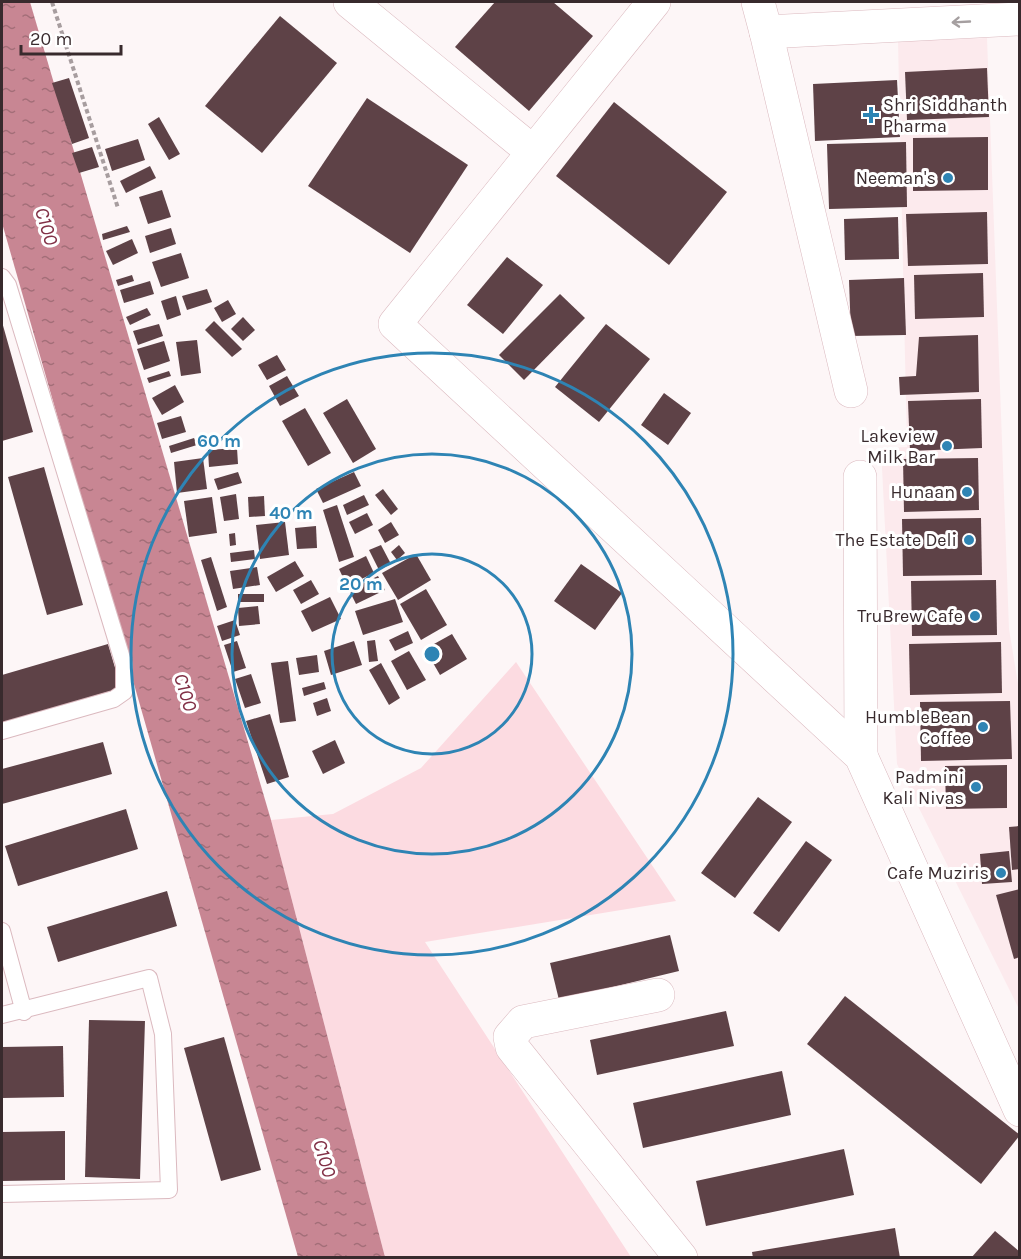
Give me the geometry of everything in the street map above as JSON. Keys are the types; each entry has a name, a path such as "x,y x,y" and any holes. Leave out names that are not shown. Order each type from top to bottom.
{"street":[{"path":"351,2 533,152"},
{"path":"654,2 395,324 861,756 1020,1110"},
{"path":"758,2 851,391"},
{"path":"766,33 1020,19"},
{"path":"860,477 861,756"},
{"path":"658,995 523,1022 510,1037 512,1047 681,1257"}],"lane":[{"path":"2,277 8,285 124,665 124,692 96,706 2,731"},
{"path":"2,931 24,1012"},
{"path":"2,1015 24,1012 149,978 163,1034 169,1190 2,1194"}],"path":[{"path":"52,2 118,208"}],"shaded area":[{"path":"987,38 1009,629 1020,696 1019,1009 897,764 881,448 907,447 898,41"},
{"path":"516,662 676,901 425,942 631,1257 385,1257 271,820 333,814 421,768"}],"water":[{"name":"C100","path":"2,2 30,2 271,820 385,1257 298,1257 2,223"}],"building":[{"path":"495,2 553,2 593,36 529,111 455,47"},
{"path":"280,16 337,63 262,153 205,106"},
{"path":"987,68 989,117 907,120 905,72"},
{"path":"69,78 89,138 72,144 52,83"},
{"path":"897,80 900,137 815,141 813,84"},
{"path":"367,98 468,165 410,253 308,186"},
{"path":"614,102 727,192 669,265 556,176"},
{"path":"159,117 180,154 169,160 148,124"},
{"path":"988,137 988,190 913,191 913,138"},
{"path":"138,139 145,160 112,171 105,149"},
{"path":"906,142 907,207 829,209 827,144"},
{"path":"92,147 99,167 79,173 72,153"},
{"path":"150,166 156,178 126,193 120,181"},
{"path":"162,190 171,217 148,224 139,197"},
{"path":"987,212 988,264 908,266 906,214"},
{"path":"898,217 899,259 845,260 844,219"},
{"path":"127,226 130,232 103,240 102,234"},
{"path":"171,228 176,244 150,253 145,236"},
{"path":"132,239 138,253 113,265 106,251"},
{"path":"181,253 189,278 161,287 152,262"},
{"path":"507,257 543,285 503,334 467,305"},
{"path":"983,273 984,317 915,319 914,275"},
{"path":"132,275 134,281 118,286 116,280"},
{"path":"904,278 906,335 851,336 849,280"},
{"path":"150,281 154,294 124,303 120,290"},
{"path":"207,289 212,302 187,310 182,296"},
{"path":"560,294 585,318 524,380 499,355"},
{"path":"176,296 181,315 167,320 161,301"},
{"path":"228,300 236,314 222,322 214,308"},
{"path":"147,308 151,315 130,325 126,317"},
{"path":"243,317 255,330 243,341 231,329"},
{"path":"214,321 242,349 232,357 205,330"},
{"path":"2,322 33,432 2,441"},
{"path":"159,324 163,336 138,345 133,331"},
{"path":"606,324 650,359 599,422 555,387"},
{"path":"978,335 979,392 900,395 899,377 916,376 919,337"},
{"path":"197,340 201,373 181,376 176,342"},
{"path":"164,341 170,361 144,370 137,349"},
{"path":"277,355 286,370 267,380 258,365"},
{"path":"169,371 171,376 149,383 147,378"},
{"path":"287,376 299,396 280,406 269,386"},
{"path":"175,385 184,402 162,415 152,398"},
{"path":"664,393 691,413 668,445 641,425"},
{"path":"347,399 376,449 353,463 323,413"},
{"path":"981,399 982,448 910,451 908,401"},
{"path":"305,408 331,453 308,466 282,421"},
{"path":"181,416 186,432 162,439 157,423"},
{"path":"194,438 197,445 171,453 169,446"},
{"path":"237,448 238,464 209,467 208,450"},
{"path":"203,458 207,489 177,493 174,462"},
{"path":"978,458 979,510 904,512 903,459"},
{"path":"44,467 83,605 47,615 8,477"},
{"path":"238,472 242,483 218,490 214,479"},
{"path":"354,472 361,486 323,503 316,489"},
{"path":"383,489 398,509 391,515 375,495"},
{"path":"236,494 239,519 224,521 220,497"},
{"path":"364,495 369,505 347,515 343,505"},
{"path":"264,496 265,516 249,517 248,497"},
{"path":"212,497 217,533 189,537 184,501"},
{"path":"337,505 354,557 339,562 323,510"},
{"path":"367,513 373,525 355,534 349,522"},
{"path":"981,518 982,575 903,576 902,519"},
{"path":"285,522 289,555 260,559 256,525"},
{"path":"391,522 399,535 385,543 378,530"},
{"path":"316,526 317,548 297,549 295,528"},
{"path":"235,533 236,545 230,546 229,534"},
{"path":"381,545 391,564 379,570 369,550"},
{"path":"399,545 405,553 397,560 391,552"},
{"path":"254,550 255,559 231,562 230,553"},
{"path":"416,554 431,580 398,600 382,573"},
{"path":"366,556 374,573 347,586 339,569"},
{"path":"211,557 227,607 217,611 201,560"},
{"path":"295,561 304,576 276,592 267,577"},
{"path":"581,564 622,593 595,630 554,601"},
{"path":"257,567 260,585 233,589 230,571"},
{"path":"378,576 385,590 356,604 349,590"},
{"path":"311,580 319,594 301,604 293,590"},
{"path":"996,580 997,635 912,636 911,581"},
{"path":"426,589 447,625 421,640 400,604"},
{"path":"238,594 264,594 264,602 238,602"},
{"path":"330,597 341,619 312,632 301,611"},
{"path":"395,599 403,622 363,635 355,611"},
{"path":"258,606 260,624 239,626 238,608"},
{"path":"235,620 240,635 222,641 217,626"},
{"path":"408,631 413,643 395,651 389,640"},
{"path":"452,634 467,659 440,675 425,649"},
{"path":"375,640 378,661 369,662 367,641"},
{"path":"237,641 246,668 233,672 224,645"},
{"path":"354,641 362,665 331,675 324,651"},
{"path":"1001,642 1002,693 910,695 909,644"},
{"path":"108,644 121,688 2,723 2,675"},
{"path":"409,651 426,680 407,690 391,661"},
{"path":"317,655 319,672 299,675 296,658"},
{"path":"288,661 296,721 280,723 271,663"},
{"path":"381,663 400,698 389,705 369,670"},
{"path":"251,674 261,703 245,708 235,679"},
{"path":"324,682 326,689 304,696 302,688"},
{"path":"327,698 331,711 317,716 313,703"},
{"path":"1010,701 1012,759 921,761 920,702"},
{"path":"270,714 289,777 267,784 246,721"},
{"path":"335,740 345,763 323,774 312,751"},
{"path":"103,742 112,774 2,804 2,769"},
{"name":"Padmini Kali Nivas","path":"1007,765 1007,808 946,809 945,766"},
{"path":"758,797 792,822 735,898 701,873"},
{"path":"126,809 138,849 18,886 5,846"},
{"path":"1020,826 1020,869 1012,870 1009,827"},
{"path":"806,841 832,860 779,932 753,913"},
{"path":"1009,851 1012,882 982,884 980,854"},
{"path":"1020,889 1020,957 1014,959 996,895"},
{"path":"167,891 177,926 58,962 47,927"},
{"path":"670,935 679,971 559,1000 550,963"},
{"path":"845,996 1020,1135 981,1184 807,1044"},
{"path":"726,1011 734,1046 597,1075 590,1040"},
{"path":"89,1020 145,1021 140,1179 85,1177"},
{"path":"224,1037 261,1170 221,1181 184,1048"},
{"path":"63,1046 64,1097 2,1098 2,1047"},
{"path":"782,1071 791,1115 643,1148 633,1103"},
{"path":"65,1131 65,1180 2,1181 2,1132"},
{"path":"844,1149 854,1195 706,1226 696,1181"},
{"path":"895,1228 900,1258 753,1258 752,1252"},
{"path":"995,1231 1020,1252 1020,1258 971,1258"}],"place":[{"name":"Shri Siddhanth Pharma","path":"871,115"},
{"name":"Neeman's","path":"948,178"},
{"name":"Lakeview Milk Bar","path":"947,446"},
{"name":"Hunaan","path":"967,492"},
{"name":"The Estate Deli","path":"969,540"},
{"name":"TruBrew Cafe","path":"975,616"},
{"name":"HumbleBean Coffee","path":"983,727"},
{"name":"Padmini Kali Nivas","path":"976,787"},
{"name":"Cafe Muziris","path":"1001,873"}]}
